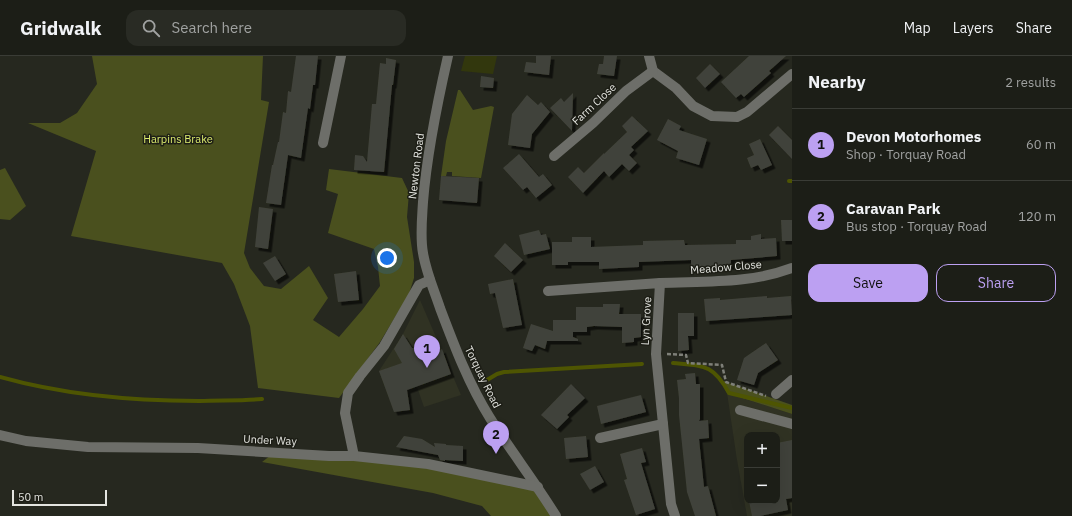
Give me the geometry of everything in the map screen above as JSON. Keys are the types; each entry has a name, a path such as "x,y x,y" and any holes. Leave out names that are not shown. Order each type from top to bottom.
{"street":[{"path":"323,143 341,56"},
{"name":"Newton Road","path":"430,280 423,253 422,216 427,156 448,56"},
{"path":"649,56 653,71 676,88 693,106 712,116 737,117 747,112 792,74"},
{"name":"Farm Close","path":"554,156 593,123 626,91 653,71"},
{"name":"Meadow Close","path":"660,283 749,279 779,273 792,268"},
{"path":"354,456 345,413 348,393 384,346 419,285 430,280"},
{"name":"Torquay Road","path":"430,280 458,356 489,417 538,487 556,516"},
{"name":"Lyn Grove","path":"548,291 660,283 656,354 671,504 675,516"},
{"path":"776,394 792,380"},
{"path":"740,410 792,424"},
{"path":"600,438 663,424"},
{"name":"Under Way","path":"0,435 26,441 88,448 198,448 329,456 354,456 428,464 538,487"}],"path":[{"path":"656,354 686,355 688,363 722,365 726,382 766,396 776,394"}],"shaded area":[{"path":"420,300 461,395 424,407 417,387 389,397 379,371 403,334"},
{"path":"727,393 792,414 792,516 747,516 745,504 780,504 780,432 744,432 744,499"}],"green space":[{"name":"Harpins Brake","path":"92,56 263,56 261,100 269,102 244,253 250,268 264,286 281,289 309,266 328,298 313,320 339,337 380,286 374,249 328,233 338,194 326,190 329,169 402,178 409,193 407,217 414,262 414,278 409,294 380,342 339,398 258,388 250,326 234,284 222,263 71,236 96,151 28,123 60,123 77,113 97,84"},
{"path":"465,56 497,56 493,74 461,71"},
{"path":"458,90 460,90 473,110 491,106 494,107 481,178 452,176 452,172 447,172 446,176 441,176 446,141"},
{"path":"5,168 26,206 10,220 0,219 0,170"},
{"path":"723,381 792,405 792,414 727,393"},
{"path":"275,452 354,456 538,487 556,516 491,516 482,506 433,493 262,462"}],"building":[{"path":"296,56 318,56 315,85 313,85 310,109 308,108 301,158 288,155 281,205 266,203 272,165 279,142 283,112 286,113 288,91 291,92"},
{"path":"536,56 551,56 549,75 524,72 526,62 536,63"},
{"path":"604,56 617,56 614,76 597,74 599,64 603,64"},
{"path":"749,56 786,56 769,71 771,73 744,97 741,94 736,98 721,82"},
{"path":"386,58 396,60 392,85 384,172 354,170 355,155 363,156 367,162 372,104 376,104 380,63 386,64"},
{"path":"710,64 720,74 705,88 696,78"},
{"path":"481,76 494,78 493,88 480,87"},
{"path":"573,93 572,131 550,108 561,98 564,102"},
{"path":"527,95 538,105 541,102 550,112 532,134 530,148 508,145 512,114"},
{"path":"632,116 648,131 631,147 634,150 629,155 637,163 629,171 622,164 609,177 604,171 583,193 568,177 578,167 584,173 604,154 627,132 622,126"},
{"path":"668,119 681,126 679,130 707,139 699,165 676,158 678,151 657,140"},
{"path":"778,126 792,140 792,159 769,135"},
{"path":"760,139 772,165 761,170 758,165 751,168 747,158 754,155 749,144"},
{"path":"519,154 539,177 543,174 552,185 536,198 527,187 523,190 503,168"},
{"path":"441,176 479,178 477,203 439,200"},
{"path":"259,207 273,209 268,249 255,247"},
{"path":"781,220 792,220 792,241 782,241"},
{"path":"539,230 541,235 546,234 550,249 524,255 519,235"},
{"path":"761,234 761,239 776,238 777,256 731,260 731,266 691,267 691,260 639,262 639,267 599,269 599,262 568,262 568,265 552,265 552,242 572,242 572,237 591,237 591,247 643,245 643,241 684,240 685,245 736,244 736,240 751,240 751,236"},
{"path":"505,243 523,260 511,272 494,256"},
{"path":"275,256 286,274 275,281 263,263"},
{"path":"356,271 359,300 338,302 334,274"},
{"path":"513,279 522,325 503,328 495,293 490,294 488,284"},
{"path":"767,296 767,298 791,296 792,315 706,321 704,299 720,298 720,300"},
{"path":"603,304 620,304 619,314 641,314 641,337 634,338 634,342 622,343 622,327 594,326 587,327 587,332 573,332 573,337 578,339 578,341 547,341 545,349 535,345 532,351 523,348 531,324 553,331 553,320 576,320 576,307 603,307"},
{"path":"678,313 694,313 694,336 688,336 689,350 678,351"},
{"path":"403,334 412,348 417,348 432,356 442,349 451,374 407,390 410,410 394,412 379,371 402,363 394,349"},
{"path":"766,343 778,360 758,373 754,385 737,380 744,358"},
{"path":"695,373 696,384 700,384 699,421 708,420 709,438 699,439 704,487 708,486 716,516 695,516 687,492 677,380 686,379 685,374"},
{"path":"571,384 585,398 567,415 569,417 557,429 541,415"},
{"path":"641,395 646,412 601,424 597,406"},
{"path":"404,436 422,439 435,447 434,443 463,446 463,461 440,460 438,455 396,447"},
{"path":"586,436 588,457 566,459 564,438"},
{"path":"792,440 792,498 786,499 788,510 760,516 752,516 750,504 780,504 780,442"},
{"path":"642,448 646,462 641,463 655,509 636,515 624,480 627,479 620,454"},
{"path":"595,466 604,482 590,490 580,474"}],"waterway":[{"path":"673,363 707,368 718,376 729,393 792,408"},
{"path":"487,380 504,372 642,364"},
{"path":"0,377 73,393 98,396 174,401 262,399"}],"place":[{"name":"Devon Motorhomes","path":"427,368"},
{"name":"Caravan Park","path":"496,454"}]}
